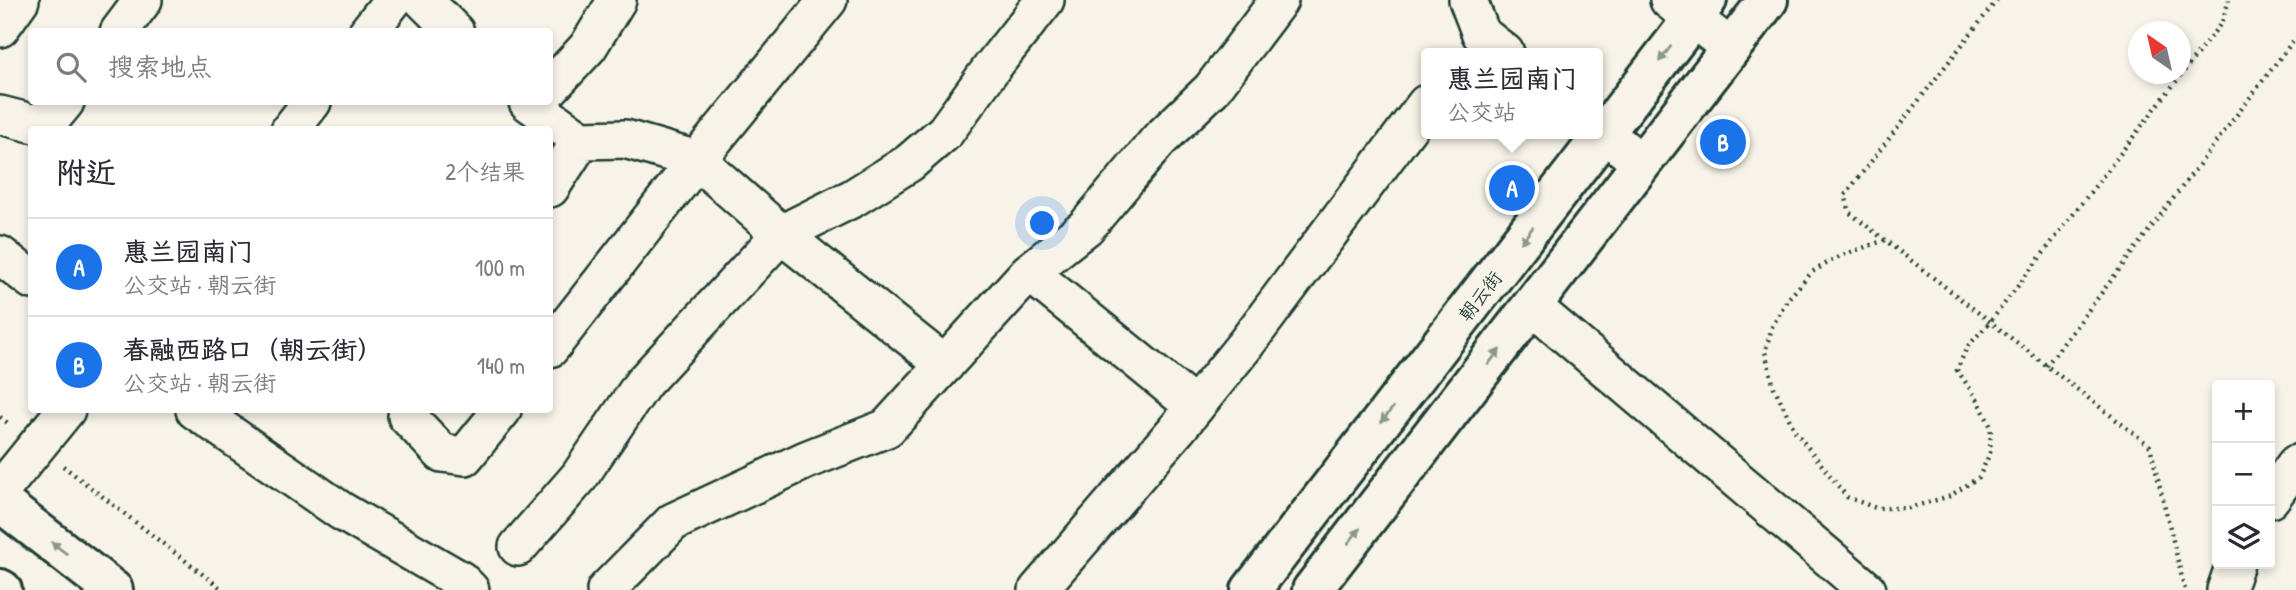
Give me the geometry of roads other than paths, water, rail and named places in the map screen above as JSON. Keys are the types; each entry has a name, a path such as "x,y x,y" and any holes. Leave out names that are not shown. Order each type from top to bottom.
{"main road":[{"path":"1312,590 1768,0"},
{"name":"朝云街","path":"1603,127 1690,6"},
{"name":"朝云街","path":"1251,590 1494,278 1594,139"},
{"path":"0,502 113,590"}],"street":[{"path":"0,28 20,0"},
{"path":"122,28 143,0"},
{"path":"371,28 393,0"},
{"path":"423,0 451,28"},
{"path":"553,83 588,47 617,0"},
{"path":"518,547 579,477 643,383 781,234 853,198 898,170 945,132 1045,0"},
{"path":"606,590 673,522 806,460 887,428 1030,272 1086,227 1158,141 1212,89 1279,0"},
{"path":"1468,0 1484,47"},
{"path":"553,344 823,2"},
{"path":"1690,6 1731,48"},
{"path":"0,115 35,124 57,113 63,105"},
{"path":"293,126 310,105"},
{"path":"543,105 581,140 625,139 697,160 781,234 945,365"},
{"path":"1038,590 1245,345 1421,111"},
{"path":"1603,132 1641,163"},
{"path":"553,183 581,140"},
{"path":"0,256 28,277"},
{"path":"1030,272 1195,407"},
{"path":"1532,307 1867,590"},
{"path":"0,491 63,413"},
{"path":"199,413 341,512 460,580 470,590"},
{"path":"408,413 407,416 442,453 466,456 500,413"},
{"path":"2275,492 2296,464"},
{"path":"2226,590 2233,569"}],"place":[{"name":"春融西路口（朝云街）","path":"1723,142"},
{"name":"惠兰园南门","path":"1512,188"}]}
